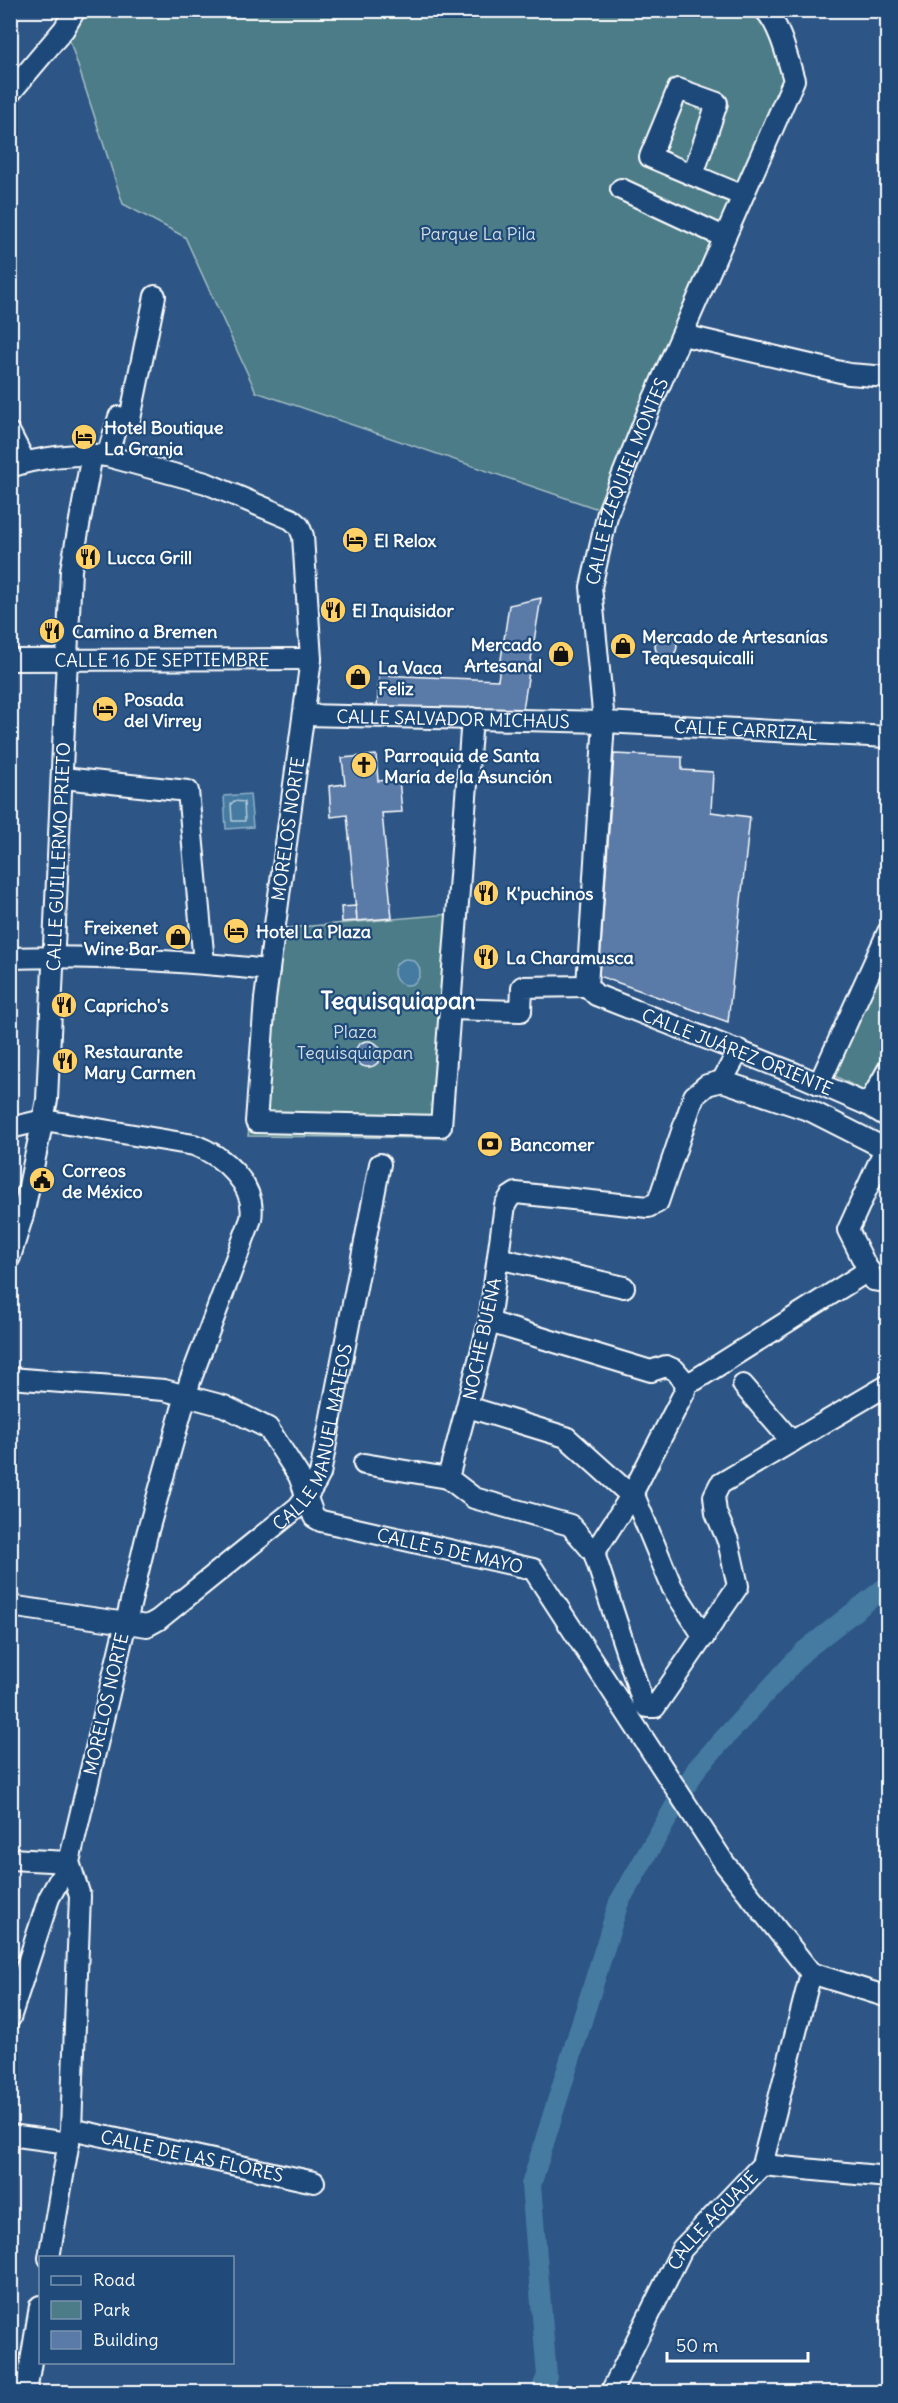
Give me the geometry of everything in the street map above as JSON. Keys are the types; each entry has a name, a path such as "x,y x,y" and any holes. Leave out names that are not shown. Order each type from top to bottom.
{"street":[{"path":"10,93 64,29 75,10"},
{"name":"CALLE EZEQUIEL MONTES","path":"587,986 604,722 591,587 608,512 650,407 683,335 741,195 794,80 786,52 768,12"},
{"path":"693,175 741,195"},
{"path":"621,189 724,237"},
{"name":"CALLE GUILLERMO PRIETO","path":"10,1257 23,1215 44,1120 63,778 71,570 100,455 119,417 130,419 155,296"},
{"path":"683,335 849,374 888,377"},
{"path":"10,433 18,465 100,455"},
{"name":"MORELOS NORTE","path":"100,455 206,483 291,519 299,526 303,536 312,659 269,970 256,1122 441,1126 450,1009"},
{"name":"CALLE 16 DE SEPTIEMBRE","path":"10,660 312,659"},
{"name":"CALLE SALVADOR MICHAUS","path":"305,715 604,722"},
{"path":"472,718 450,1009 521,1011 522,987 587,986"},
{"name":"CALLE CARRIZAL","path":"604,722 888,737"},
{"path":"63,778 188,791 204,963"},
{"path":"819,1084 888,933"},
{"path":"10,958 54,957 204,963 269,970"},
{"name":"CALLE JUÁREZ ORIENTE","path":"587,986 596,995 739,1050 868,1105 888,1117"},
{"path":"686,1383 877,1277 848,1230 886,1150 811,1111 722,1081 739,1050"},
{"path":"868,1105 888,1070"},
{"name":"NOCHE BUENA","path":"448,1478 489,1322 505,1205 510,1197 516,1193 648,1208 658,1203 694,1096 707,1085 722,1081"},
{"path":"10,1128 44,1120"},
{"name":"MORELOS NORTE","path":"10,2018 49,1898 69,1862 147,1534 186,1397 253,1208 249,1196 232,1169 208,1150 194,1145 44,1120"},
{"name":"CALLE MANUEL MATEOS","path":"10,1606 147,1626 158,1620 298,1507 314,1487 320,1474 380,1164"},
{"path":"498,1258 624,1287"},
{"path":"489,1322 651,1371 666,1366 675,1370 686,1383 685,1391 631,1496 594,1553"},
{"name":"CALLE 5 DE MAYO","path":"10,1378 164,1390 224,1406 268,1428 299,1476 314,1517 321,1521 533,1569 725,1864 812,1973"},
{"path":"743,1384 792,1442"},
{"path":"364,1464 448,1478 474,1498 570,1525 594,1553 643,1703 647,1707 655,1707 660,1703 738,1586 728,1541 716,1512 714,1496 720,1484 888,1385"},
{"path":"468,1407 566,1437 636,1500 672,1587 704,1637"},
{"path":"10,1859 69,1862 80,1896 70,2136 49,2256"},
{"path":"812,1973 888,1997"},
{"name":"CALLE AGUAJE","path":"612,2392 682,2249 762,2165 812,1973"},
{"name":"CALLE DE LAS FLORES","path":"10,2135 70,2136 314,2182"},
{"path":"762,2165 888,2177"},
{"path":"26,2392 39,2312"}],"green space":[{"name":"Parque La Pila","path":"79,10 756,11 770,22 787,80 601,510 256,392 185,237 123,204 66,29"},
{"name":"Plaza Tequisquiapan","path":"451,914 446,1138 248,1136 276,929"},
{"path":"887,961 887,1046 864,1091 833,1075"}],"water":[{"path":"250,794 253,827 226,829 224,796"},
{"path":"407,959 416,963 420,972 416,981 407,985 398,981 394,972 398,963"}],"building":[{"path":"541,598 523,709 377,709 379,675 498,680 509,605"},
{"path":"666,635 674,638 677,646 674,654 666,657 658,654 655,646 658,638"},
{"path":"614,754 682,757 682,770 713,772 711,812 750,817 728,1022 599,976"},
{"path":"376,755 378,781 399,779 402,812 382,813 392,918 357,921 347,815 331,817 329,786 345,784 342,758"},
{"path":"356,906 357,921 342,922 341,907"},
{"path":"368,1041 377,1045 381,1054 377,1063 368,1067 359,1063 355,1054 359,1045"}],"waterway":[{"path":"540,2392 547,2376 531,2185 619,1902 697,1768 804,1651 888,1585"}],"place":[{"name":"Hotel Boutique La Granja","path":"84,437"},
{"name":"El Relox","path":"355,540"},
{"name":"Lucca Grill","path":"88,557"},
{"name":"El Inquisidor","path":"333,610"},
{"name":"Camino a Bremen","path":"52,631"},
{"name":"Mercado de Artesanías Tequesquicalli","path":"623,646"},
{"name":"Mercado Artesanal","path":"561,654"},
{"name":"La Vaca Feliz","path":"358,677"},
{"name":"Posada del Virrey","path":"105,709"},
{"name":"Parroquia de Santa María de la Asunción","path":"364,765"},
{"name":"K'puchinos","path":"486,893"},
{"name":"Hotel La Plaza","path":"236,931"},
{"name":"Freixenet Wine Bar","path":"178,937"},
{"name":"La Charamusca","path":"486,957"},
{"name":"Capricho's","path":"64,1005"},
{"name":"Restaurante Mary Carmen","path":"65,1061"},
{"name":"Bancomer","path":"490,1144"},
{"name":"Correos de México","path":"42,1180"}],"district":[{"name":"Tequisquiapan","path":"398,1000"}]}
